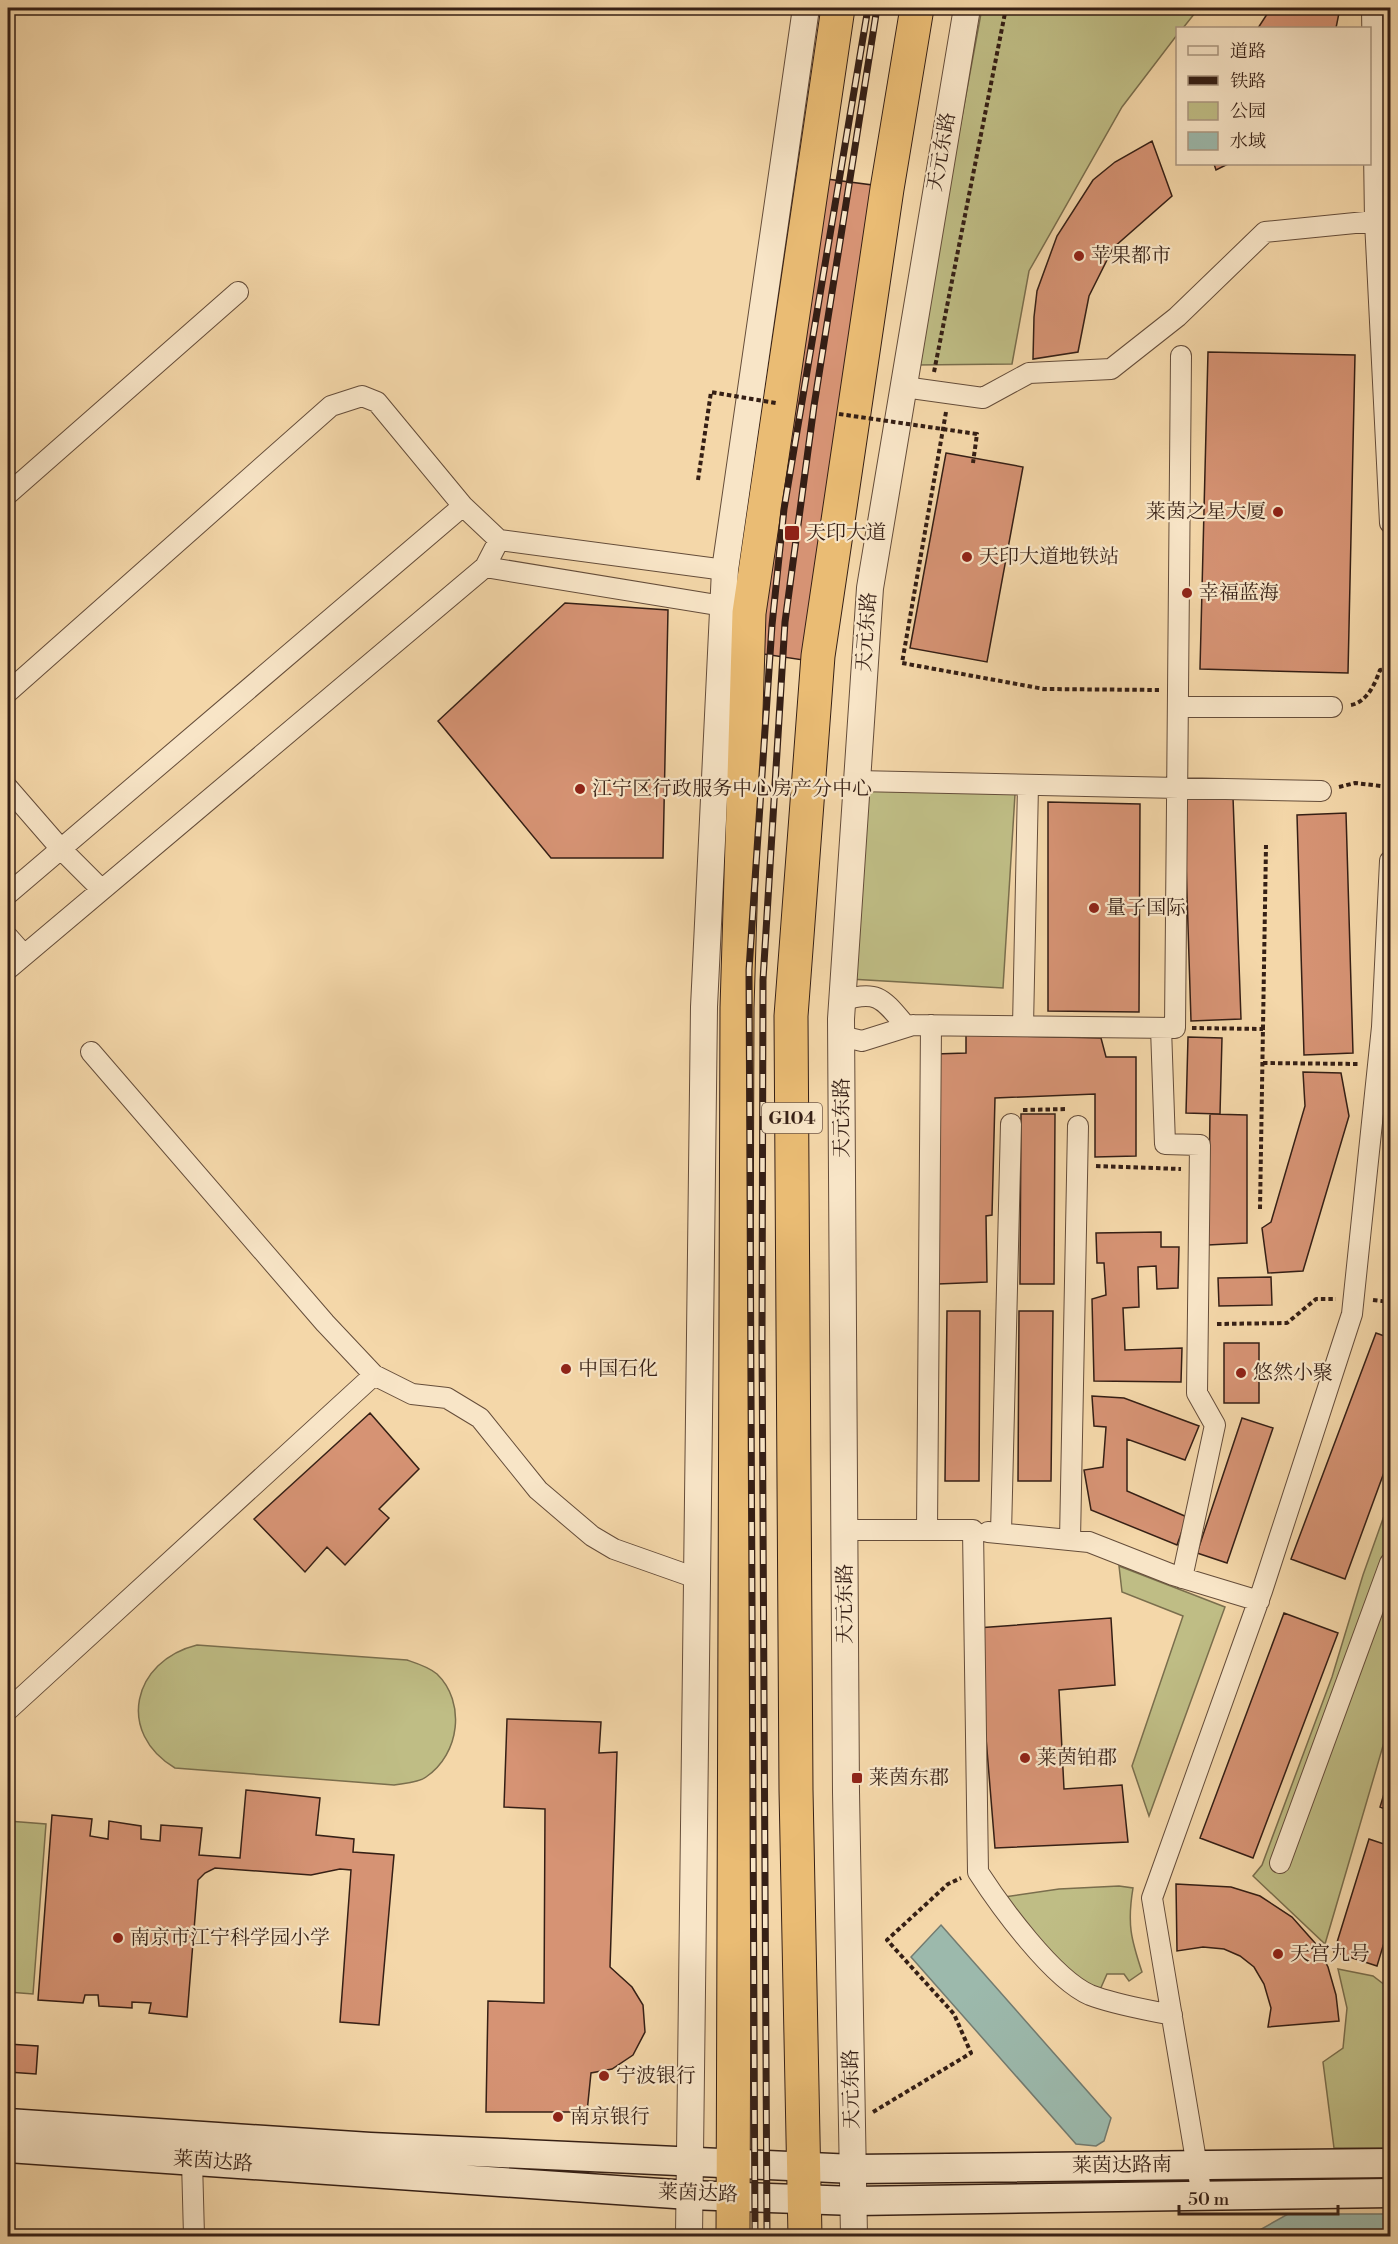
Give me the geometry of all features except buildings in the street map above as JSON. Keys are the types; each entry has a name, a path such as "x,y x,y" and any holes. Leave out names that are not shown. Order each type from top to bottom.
{"highway":[{"name":"G104","path":"733,2236 737,1008 749,613 838,8"},
{"name":"G104","path":"805,2236 796,1790 791,1016 818,657 917,8"}],"main road":[{"name":"莱茵达路南","path":"8,2123 370,2147 854,2169 1390,2163"},
{"name":"莱茵达路","path":"8,2148 689,2195 805,2199 1390,2193"}],"street":[{"path":"689,2236 699,1579 704,1007 723,606 725,570 806,8"},
{"name":"天元东路","path":"854,2236 846,1792 842,1001 870,588 967,8"},
{"path":"1372,8 1375,221 1390,524"},
{"path":"904,387 983,398 1029,373 1112,369 1177,317 1265,232 1375,221"},
{"path":"8,494 238,291"},
{"path":"1181,356 1177,788 1164,1144 1200,1144 1197,1392 1215,1425 1182,1578"},
{"path":"8,692 331,406 362,396 377,402 463,506 499,540 725,570"},
{"path":"8,894 463,506"},
{"path":"8,969 484,567 499,540"},
{"path":"484,567 723,606"},
{"path":"1178,699 1332,707"},
{"path":"857,781 1321,791"},
{"path":"1023,1026 1028,785"},
{"path":"8,788 61,849 101,889"},
{"path":"1202,2196 1152,1898 1259,1601 1352,1314 1378,1064 1390,861"},
{"path":"8,937 24,956"},
{"path":"842,1001 863,994 885,1001 905,1025 1168,1028"},
{"path":"841,1036 862,1041 922,1025"},
{"path":"922,1025 927,1530"},
{"path":"91,1052 325,1323 374,1375 412,1394 447,1398 480,1418 538,1490 592,1536 614,1549 699,1579"},
{"path":"1001,1533 1011,1124"},
{"path":"1070,1540 1078,1126"},
{"path":"8,1710 374,1375"},
{"path":"844,1530 973,1530 1089,1542 1182,1578 1259,1601"},
{"path":"973,1530 978,1872 1002,1909 1051,1965 1088,1994 1172,2015"},
{"path":"1280,1863 1390,1563"},
{"path":"192,2161 194,2236"}],"path":[{"path":"1006,8 939,392 902,663 1044,690 1178,699"},
{"path":"698,480 711,392 776,403"},
{"path":"839,414 977,434 973,463"},
{"path":"1332,707 1358,704 1375,685 1380,670 1390,669"},
{"path":"1321,791 1355,783 1390,787"},
{"path":"1260,1209 1266,846"},
{"path":"1168,1028 1263,1029 1263,1065 1378,1064"},
{"path":"1011,1124 1012,1110 1076,1109 1078,1126"},
{"path":"1077,1165 1200,1170"},
{"path":"1198,1324 1287,1323 1316,1299 1354,1298"},
{"path":"853,2124 971,2053 954,2014 887,1940 948,1884 978,1872"}],"green space":[{"path":"982,8 1199,8 1184,27 1176,27 1176,36 1122,107 1029,271 1012,364 916,365"},
{"path":"861,786 1015,794 1003,988 850,979"},
{"path":"1390,1499 1390,1722 1325,1944 1253,1876 1262,1865 1332,1677 1363,1575"},
{"path":"1119,1566 1225,1607 1149,1816 1132,1766 1183,1616 1122,1592"},
{"path":"197,1645 407,1660 418,1664 437,1674 452,1699 455,1727 452,1742 446,1755 426,1777 415,1782 394,1785 175,1768 156,1753 144,1736 139,1718 140,1699 146,1682 158,1666 175,1653"},
{"path":"8,1821 46,1824 33,1994 8,1992"},
{"path":"1119,1886 1133,1888 1130,1912 1131,1931 1142,1972 1129,1981 1124,1974 1107,1974 1099,1992 1085,1984 1060,1962 1004,1897 1059,1889"},
{"path":"1338,1969 1373,1976 1390,1989 1390,2148 1334,2148 1323,2062 1343,2048 1347,2008"}],"water":[{"path":"941,1925 1111,2118 1104,2141 1096,2146 1076,2144 911,1957"},
{"path":"1288,2214 1390,2214 1390,2236 1249,2236"}],"railway":[{"path":"755,2236 749,970 772,625 784,509 868,8"},
{"path":"767,2236 762,1341 763,980 785,622 814,406 877,8"}],"place":[{"name":"苹果都市","path":"1079,256"},
{"name":"莱茵之星大厦","path":"1278,512"},
{"name":"天印大道","path":"792,533"},
{"name":"天印大道地铁站","path":"967,557"},
{"name":"幸福蓝海","path":"1187,593"},
{"name":"江宁区行政服务中心房产分中心","path":"580,789"},
{"name":"量子国际","path":"1094,908"},
{"name":"中国石化","path":"566,1369"},
{"name":"悠然小聚","path":"1241,1373"},
{"name":"莱茵铂郡","path":"1025,1758"},
{"name":"莱茵东郡","path":"857,1778"},
{"name":"南京市江宁科学园小学","path":"118,1938"},
{"name":"天宫九号","path":"1278,1954"},
{"name":"宁波银行","path":"604,2076"},
{"name":"南京银行","path":"558,2117"}]}
